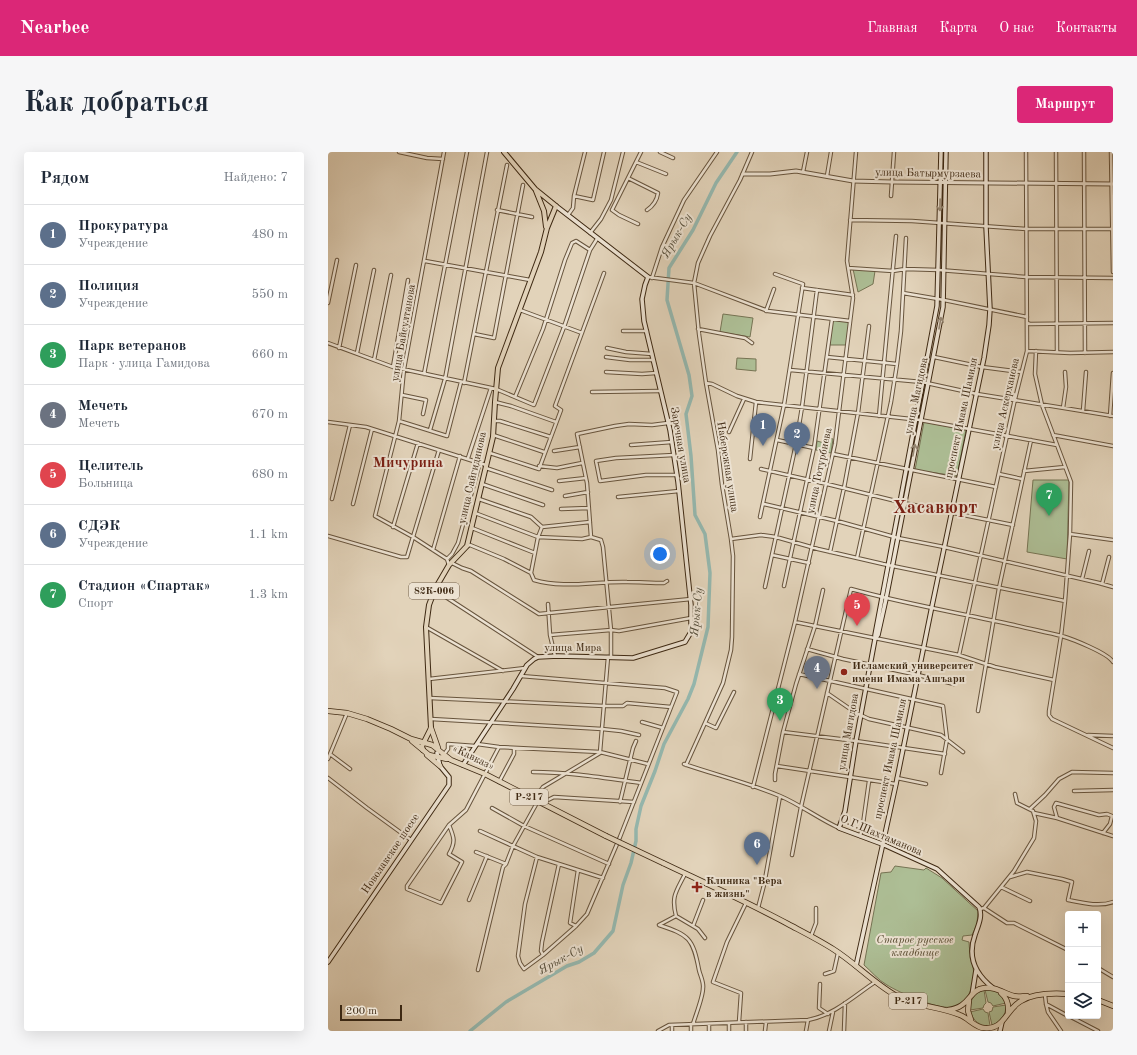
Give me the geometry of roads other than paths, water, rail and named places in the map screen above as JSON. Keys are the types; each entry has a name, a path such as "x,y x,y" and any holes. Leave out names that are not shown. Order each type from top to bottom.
{"highway":[{"name":"«Кавказ»","path":"328,711 347,713 373,721 411,740 432,745 436,754 485,774 606,836 685,874"},
{"path":"431,728 436,754"},
{"name":"Р-217","path":"411,740 440,766"},
{"name":"Р-217","path":"424,751 451,760"},
{"name":"Р-217","path":"685,874 746,902 811,936 838,952 897,996 916,1004 961,1015 971,1020 983,1030 994,1027 1002,1022"},
{"name":"Р-217","path":"945,1010 959,1008 975,992 984,988 994,988"},
{"path":"994,988 1006,999 1008,1004 1008,1013"},
{"path":"1000,992 1016,996 1065,994"},
{"path":"1002,1022 1008,1013 1020,1001 1033,996"},
{"path":"970,998 968,1011 971,1020"},
{"path":"1101,1001 1113,1006"}],"main road":[{"name":"82К-006","path":"504,152 535,189 544,211 547,228"},
{"name":"улица Магидова","path":"839,828 845,811 860,715 875,634 890,566 900,502 938,299 941,152"},
{"name":"улица Магидова","path":"895,538 904,503 920,420 929,383 944,300 946,152"},
{"name":"проспект Имама Шамиля","path":"856,966 896,784 931,608 982,367 989,325 990,309 986,227 986,152"},
{"path":"535,189 597,239 650,278"},
{"name":"улица Сайгидинова","path":"431,728 426,627 429,605 435,589 451,564 467,546 487,466 493,435 498,368 531,281 547,228 556,206"},
{"name":"Заречная улица","path":"650,278 645,285 642,299 644,321 669,423 677,474 691,599 691,632"},
{"name":"улица Мира","path":"525,668 530,661 538,657 633,658 685,642 691,632"},
{"path":"463,765 525,668"},
{"name":"82К-006","path":"424,743 431,728"},
{"path":"424,743 422,746 424,751"},
{"name":"Новолакское шоссе","path":"328,962 449,785 450,780 447,773 440,766 436,754"},
{"name":"О.Г.Шахтаманова","path":"839,828 882,844 937,870 982,909"},
{"path":"982,909 979,924 972,943 972,952 976,970 982,979 994,988"},
{"path":"970,998 976,970"},
{"path":"1000,1031 1002,1022"}],"street":[{"path":"399,152 427,158 443,159"},
{"name":"улица Байсултанова","path":"394,527 375,516 399,421 404,369 444,152"},
{"path":"424,374 466,152"},
{"path":"430,430 445,379 487,152"},
{"path":"568,215 573,208 574,196 585,152"},
{"path":"574,196 593,200 604,152"},
{"path":"590,233 602,219 611,200 623,152"},
{"path":"638,224 612,210 641,152"},
{"path":"660,152 673,158"},
{"name":"Заречная улица","path":"650,278 662,247 684,200 717,152"},
{"name":"Набережная улица","path":"685,765 723,683 732,636 733,556 698,329 694,283 698,263 710,236 743,174 752,152"},
{"path":"803,172 807,152"},
{"path":"827,176 831,152"},
{"name":"улица Тотурбиева","path":"753,787 809,563 827,484 840,411 853,295 847,261 856,152"},
{"path":"891,196 894,152"},
{"name":"улица Аскерханова","path":"959,655 1015,399 1027,351 1026,152"},
{"path":"1056,152 1057,352"},
{"path":"1084,152 1086,353"},
{"path":"1112,152 1113,272"},
{"path":"636,162 666,174"},
{"path":"399,421 447,436 474,334 507,165"},
{"name":"улица Батырмурзаева","path":"743,174 770,174 796,171 853,181 986,184 1112,184"},
{"path":"628,178 658,193 652,207 647,210"},
{"path":"474,334 494,338 523,185"},
{"path":"497,210 532,217"},
{"path":"850,220 945,223 1026,229 1113,229"},
{"path":"879,416 896,236"},
{"path":"857,558 888,417 897,364 901,331 906,238"},
{"path":"328,343 339,348 357,352 393,367 496,389 534,405 564,327 590,250 597,239"},
{"path":"515,397 546,320 572,243 576,241 590,250"},
{"path":"328,303 336,260"},
{"path":"425,261 531,281"},
{"path":"339,348 356,265"},
{"path":"848,268 893,271 905,269 939,270 1026,277 1113,278"},
{"path":"357,352 374,270"},
{"path":"539,467 560,410 555,406 604,273"},
{"path":"760,517 784,405 803,284 775,274"},
{"path":"374,360 391,275"},
{"path":"650,278 694,283 766,311 850,321"},
{"path":"393,367 408,280"},
{"path":"802,288 853,295"},
{"path":"766,311 774,289"},
{"path":"765,587 796,444 817,290"},
{"path":"903,294 944,300 1027,317"},
{"path":"520,310 582,333"},
{"path":"784,586 814,448 832,319"},
{"path":"1027,323 1113,323"},
{"path":"830,552 858,414 870,326"},
{"path":"698,329 745,338 752,343"},
{"path":"623,331 647,331"},
{"path":"607,348 626,352 652,354"},
{"path":"1027,351 1086,353 1113,352"},
{"path":"1036,351 1035,374 1042,405 1052,435 1071,482 1070,534 1065,601 1049,715 1052,719 1113,748"},
{"path":"606,357 630,360 654,360"},
{"path":"827,357 897,364"},
{"path":"934,357 982,367 1022,372"},
{"path":"790,370 883,377 922,382 976,394 1015,399 1042,405 1112,416 1113,373"},
{"path":"606,372 642,374 657,373"},
{"path":"1063,408 1066,387 1065,372"},
{"path":"1083,411 1086,372"},
{"path":"706,383 717,386 744,399 756,402 915,419 1057,446"},
{"path":"468,458 491,388"},
{"path":"592,392 661,391"},
{"path":"402,395 426,400 423,414"},
{"path":"729,432 744,399"},
{"path":"495,402 556,422"},
{"path":"750,459 756,402"},
{"path":"495,421 551,437"},
{"path":"328,422 372,429 468,458 552,490"},
{"path":"591,537 588,492 577,434 630,424 652,425 669,423"},
{"path":"332,499 350,425"},
{"path":"353,504 372,429"},
{"path":"493,435 544,452"},
{"path":"1052,435 1113,446"},
{"path":"777,440 814,448"},
{"path":"978,711 999,588 1031,440"},
{"path":"631,445 672,442"},
{"path":"418,443 394,527 412,536 447,559 451,564 470,571 539,614 691,599"},
{"path":"554,451 580,447"},
{"path":"328,536 407,557 412,536 439,450"},
{"path":"490,452 539,467 556,468 583,463"},
{"path":"833,454 996,487"},
{"path":"674,455 616,458 596,461 600,481 646,475 677,474"},
{"path":"433,550 460,456"},
{"path":"447,559 458,544 480,462"},
{"path":"1024,471 1065,468"},
{"path":"761,469 904,503 1013,525"},
{"path":"999,474 1022,479"},
{"path":"559,481 586,478"},
{"path":"482,484 543,505"},
{"path":"618,497 679,491"},
{"path":"565,496 588,492"},
{"path":"479,499 532,516 542,527"},
{"path":"764,504 819,516 895,538 944,547 1113,587"},
{"path":"561,509 589,508"},
{"path":"475,513 538,537 582,539 591,537 600,540 603,547 611,630 610,657 605,683 600,752"},
{"path":"542,527 590,522"},
{"path":"531,574 538,537 542,527"},
{"path":"471,528 535,554"},
{"path":"1070,534 1113,540"},
{"path":"731,539 761,535 776,537 830,552 890,566 1065,601"},
{"path":"467,546 470,545 504,559 531,574 534,580 545,584 560,585 627,582 664,583 667,580"},
{"path":"1082,579 1089,551"},
{"path":"772,555 809,563"},
{"path":"1102,584 1109,557"},
{"path":"435,589 538,657"},
{"path":"792,855 801,806 851,589 884,598 1061,636 1096,650 1111,658 1113,662"},
{"path":"775,780 784,732 799,674 815,626 823,590"},
{"path":"548,604 550,634 555,656"},
{"path":"550,634 611,630 619,631 691,618"},
{"path":"795,622 959,655 996,667 1054,680"},
{"path":"426,627 503,671"},
{"path":"807,649 954,684"},
{"path":"429,679 525,668"},
{"path":"799,674 943,706 947,739 941,773"},
{"path":"521,676 665,688 677,692 609,864 587,914 576,926 543,955 524,969 518,956 525,904 537,857"},
{"path":"705,723 716,728 734,692"},
{"path":"827,693 856,713 869,719 907,726 941,735 963,752"},
{"path":"429,698 604,706 623,706 627,703 671,707"},
{"path":"328,760 347,713"},
{"path":"431,719 620,730 638,735"},
{"path":"642,722 662,728"},
{"path":"784,732 945,754"},
{"path":"1085,735 1113,736"},
{"path":"620,802 636,741"},
{"path":"444,753 448,749 448,744 476,745 600,752 648,764"},
{"path":"449,825 453,835 454,846 449,854 462,862 441,903 407,889 407,886 449,825 466,810 499,747"},
{"path":"499,782 514,754 514,748"},
{"path":"478,970 503,867 506,864 513,846 538,801 543,786 600,752"},
{"path":"330,754 350,769"},
{"name":"О.Г.Шахтаманова","path":"685,765 780,796 801,806 824,821 839,828"},
{"path":"777,766 896,784"},
{"path":"533,772 641,783"},
{"path":"1030,809 1059,779 1072,772 1113,773"},
{"path":"328,778 411,840"},
{"path":"897,778 926,784"},
{"path":"859,836 863,824 869,781"},
{"path":"1074,791 1113,791"},
{"path":"1015,794 1017,802 1032,810 1034,813 1036,821 1034,838 1009,877 982,909 1007,923 1014,923 1065,948"},
{"path":"758,908 764,885 780,796"},
{"path":"538,801 554,797 634,802"},
{"path":"1057,818 1054,807 1056,803 1099,814 1107,814 1112,816 1110,824 1103,832"},
{"path":"492,808 524,826 609,864"},
{"path":"1034,813 1057,818 1113,836"},
{"path":"480,831 537,857 603,878"},
{"path":"476,852 506,864"},
{"path":"470,900 487,856"},
{"path":"543,955 541,951 542,942 559,864"},
{"path":"576,926 570,923 578,870"},
{"path":"1009,877 1027,872 1062,879 1072,882 1068,900 1084,904 1107,904 1113,902"},
{"path":"685,874 674,897 673,903 676,916 698,928 705,938"},
{"path":"1001,887 1030,901"},
{"path":"693,926 703,900"},
{"path":"739,1022 741,993 713,982 727,942 746,902"},
{"path":"811,936 816,923 816,908"},
{"path":"676,916 659,925 679,932 689,939 696,953 699,972 704,987 691,1031"},
{"path":"825,974 834,971 838,952"},
{"path":"1101,970 1113,977"},
{"path":"658,1031 672,1024 808,1020 833,1012 875,981"},
{"path":"820,984 819,1008 828,1014"},
{"path":"1045,994 1048,1012 1061,1031"},
{"path":"844,1031 846,1003"},
{"path":"1046,1004 1065,1014"},
{"path":"829,1031 833,1012"},
{"path":"1074,1019 1098,1031"},
{"path":"806,1031 808,1020"},
{"path":"746,1022 746,1031"},
{"path":"765,1031 766,1022"},
{"path":"709,1023 709,1031"},
{"path":"729,1023 729,1031"},
{"path":"672,1024 672,1031"}],"waterway":[{"name":"Ярык-Су","path":"470,1031 506,1002 567,966 579,962 594,953 613,931 623,885 631,863 636,841 636,829 641,806 664,744 688,699 694,684 708,627 710,573 705,534 695,515 691,456 686,414 692,396 689,375 667,300 669,268 693,230 716,183 737,152"}],"place":[{"name":"Прокуратура","path":"763,446"},
{"name":"Полиция","path":"797,455"},
{"name":"Стадион «Спартак»","path":"1049,516"},
{"name":"Целитель","path":"857,626"},
{"name":"Исламский университет имени Имама Ашъари","path":"844,672"},
{"name":"Мечеть","path":"817,689"},
{"name":"Парк ветеранов","path":"780,721"},
{"name":"СДЭК","path":"757,865"},
{"name":"Клиника \"Вера в жизнь\"","path":"697,887"}],"district":[{"name":"Мичурина","path":"408,463"},
{"name":"Хасавюрт","path":"935,508"}],"park label":[{"name":"Старое русское кладбище","path":"915,946"}]}
